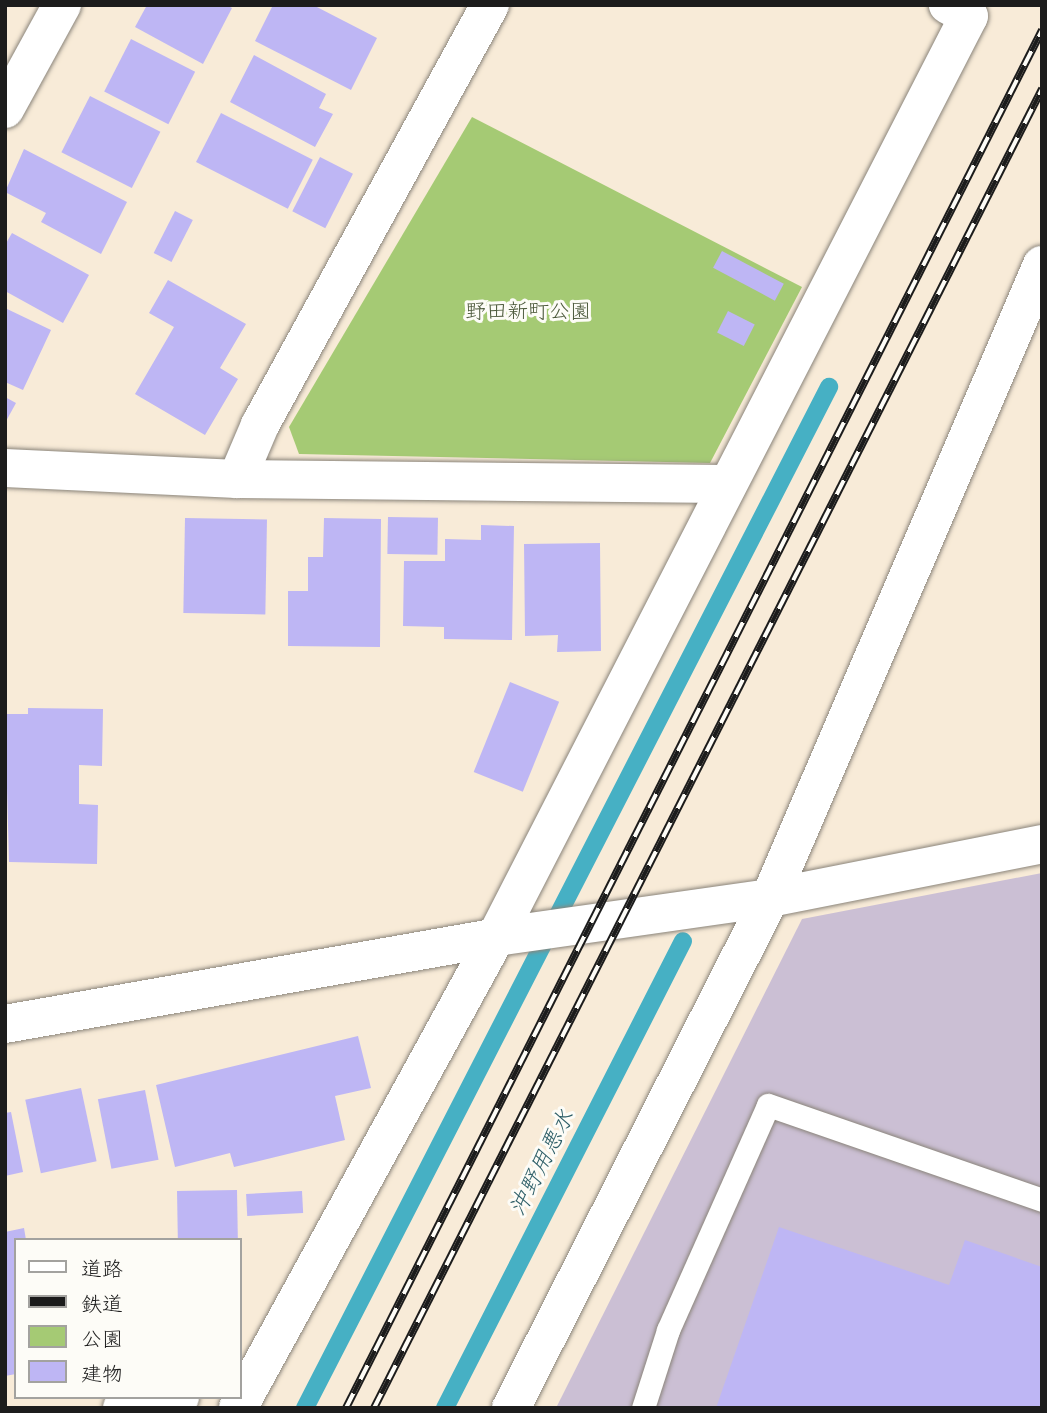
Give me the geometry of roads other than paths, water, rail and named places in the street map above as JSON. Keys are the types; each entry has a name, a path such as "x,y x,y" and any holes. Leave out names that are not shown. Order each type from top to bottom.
{"street":[{"path":"5,109 62,5"},
{"path":"237,479 260,425 490,5"},
{"path":"242,1393 496,937 726,484 969,16 948,5"},
{"path":"511,1408 770,898 1026,331 1042,265"},
{"path":"5,467 237,479 726,484"},
{"path":"5,1024 496,937 770,898 1042,844"},
{"path":"122,1408 169,1399"}],"lane":[{"path":"643,1408 668,1330 768,1105 1042,1200"}],"waterway":[{"path":"305,1408 829,387"},
{"name":"沖野用悪水","path":"445,1408 683,941"}],"railway":[{"path":"346,1408 1042,30"},
{"path":"374,1408 1042,89"}],"park label":[{"name":"野田新町公園","path":"528,311"}]}
